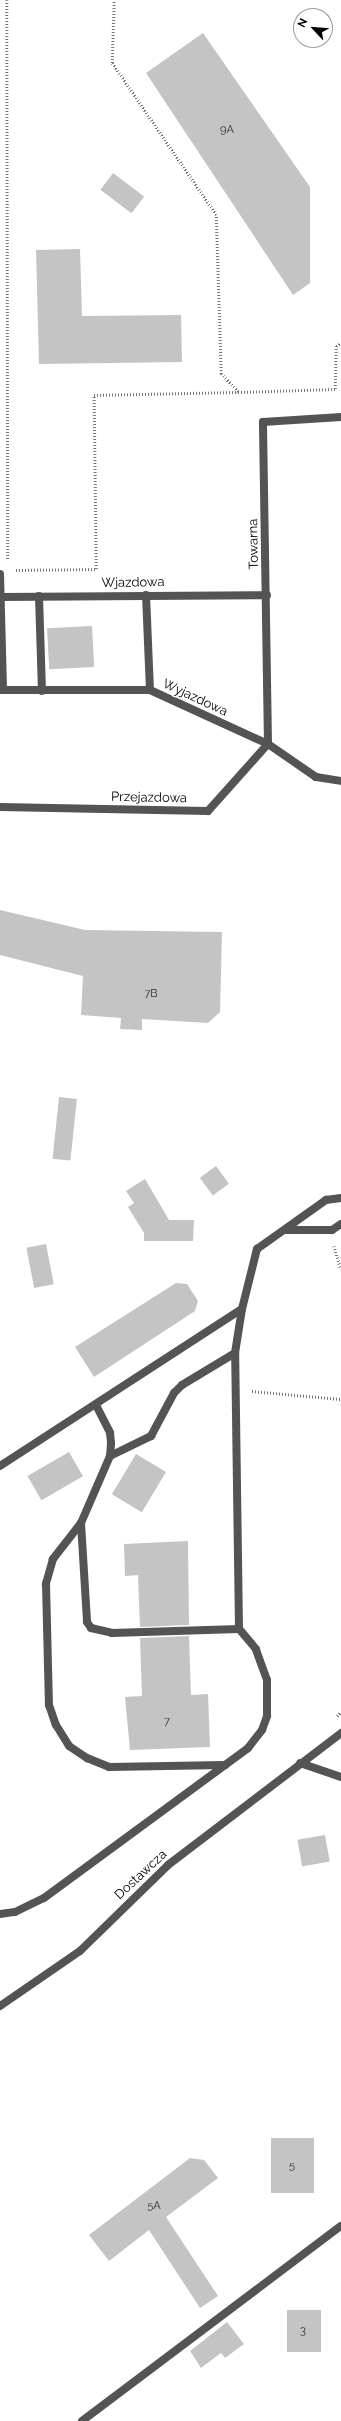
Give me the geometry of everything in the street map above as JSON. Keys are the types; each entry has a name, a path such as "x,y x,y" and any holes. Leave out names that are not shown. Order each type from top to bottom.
{"street":[{"name":"Towarna","path":"268,744 267,594 263,422 341,417"},
{"path":"0,574 1,690"},
{"name":"Wjazdowa","path":"0,597 267,594"},
{"path":"146,595 150,690"},
{"path":"38,596 42,690"},
{"name":"Wyjazdowa","path":"1,690 150,690 268,744 316,777 341,781"},
{"name":"Przejazdowa","path":"0,807 208,811 268,744"},
{"path":"0,1914 15,1912 44,1898 248,1748 262,1730 267,1716 269,1696 261,1660 256,1649 239,1630 235,1353 242,1309 257,1249 286,1230 326,1200 341,1198"},
{"path":"286,1230 332,1230 341,1224"},
{"path":"0,1466 242,1309"},
{"path":"110,1456 151,1436 174,1393 182,1385 235,1353"},
{"path":"96,1405 110,1433 110,1456 81,1524 53,1559 46,1584 49,1705 56,1725 69,1746 87,1758 109,1767 225,1765"},
{"path":"81,1524 86,1622 91,1628 112,1633 239,1630"},
{"name":"Dostawcza","path":"0,2006 80,1951 168,1865 300,1762 340,1735"},
{"path":"300,1762 341,1777"},
{"path":"82,2421 341,2226"}],"path":[{"path":"7,0 8,562"},
{"path":"114,0 112,64 216,215 221,374 238,392"},
{"path":"8,570 96,569 94,395 335,389 336,346 341,343"},
{"path":"236,1390 341,1399"}],"building":[{"path":"203,33 310,187 310,283 293,295 146,73"},
{"path":"113,173 144,196 132,213 100,190"},
{"path":"80,249 82,316 181,315 182,362 39,364 36,250"},
{"path":"92,626 94,667 49,669 47,628"},
{"path":"0,910 85,930 222,932 220,1012 208,1023 142,1019 142,1030 120,1029 121,1018 81,1015 83,976 0,955"},
{"path":"59,1097 77,1099 70,1161 53,1159"},
{"path":"216,1166 229,1184 213,1196 200,1178"},
{"path":"145,1179 169,1220 194,1220 193,1241 144,1241 144,1233 128,1207 134,1203 126,1191"},
{"path":"46,1244 54,1284 34,1288 26,1248"},
{"path":"176,1283 187,1284 198,1301 195,1311 94,1377 75,1347"},
{"path":"69,1452 83,1476 41,1500 27,1476"},
{"path":"136,1454 166,1472 142,1512 112,1494"},
{"path":"188,1541 189,1625 140,1627 138,1575 125,1576 124,1544"},
{"path":"189,1636 191,1695 208,1694 210,1747 130,1750 125,1697 142,1696 140,1638"},
{"path":"325,1835 330,1862 302,1866 297,1840"},
{"path":"271,2138 314,2138 314,2193 271,2193"},
{"path":"190,2158 204,2160 218,2178 166,2217 218,2296 200,2308 149,2230 109,2261 89,2235"},
{"path":"287,2310 321,2310 321,2352 287,2352"},
{"path":"227,2322 244,2344 225,2358 221,2353 201,2368 190,2351"}]}
